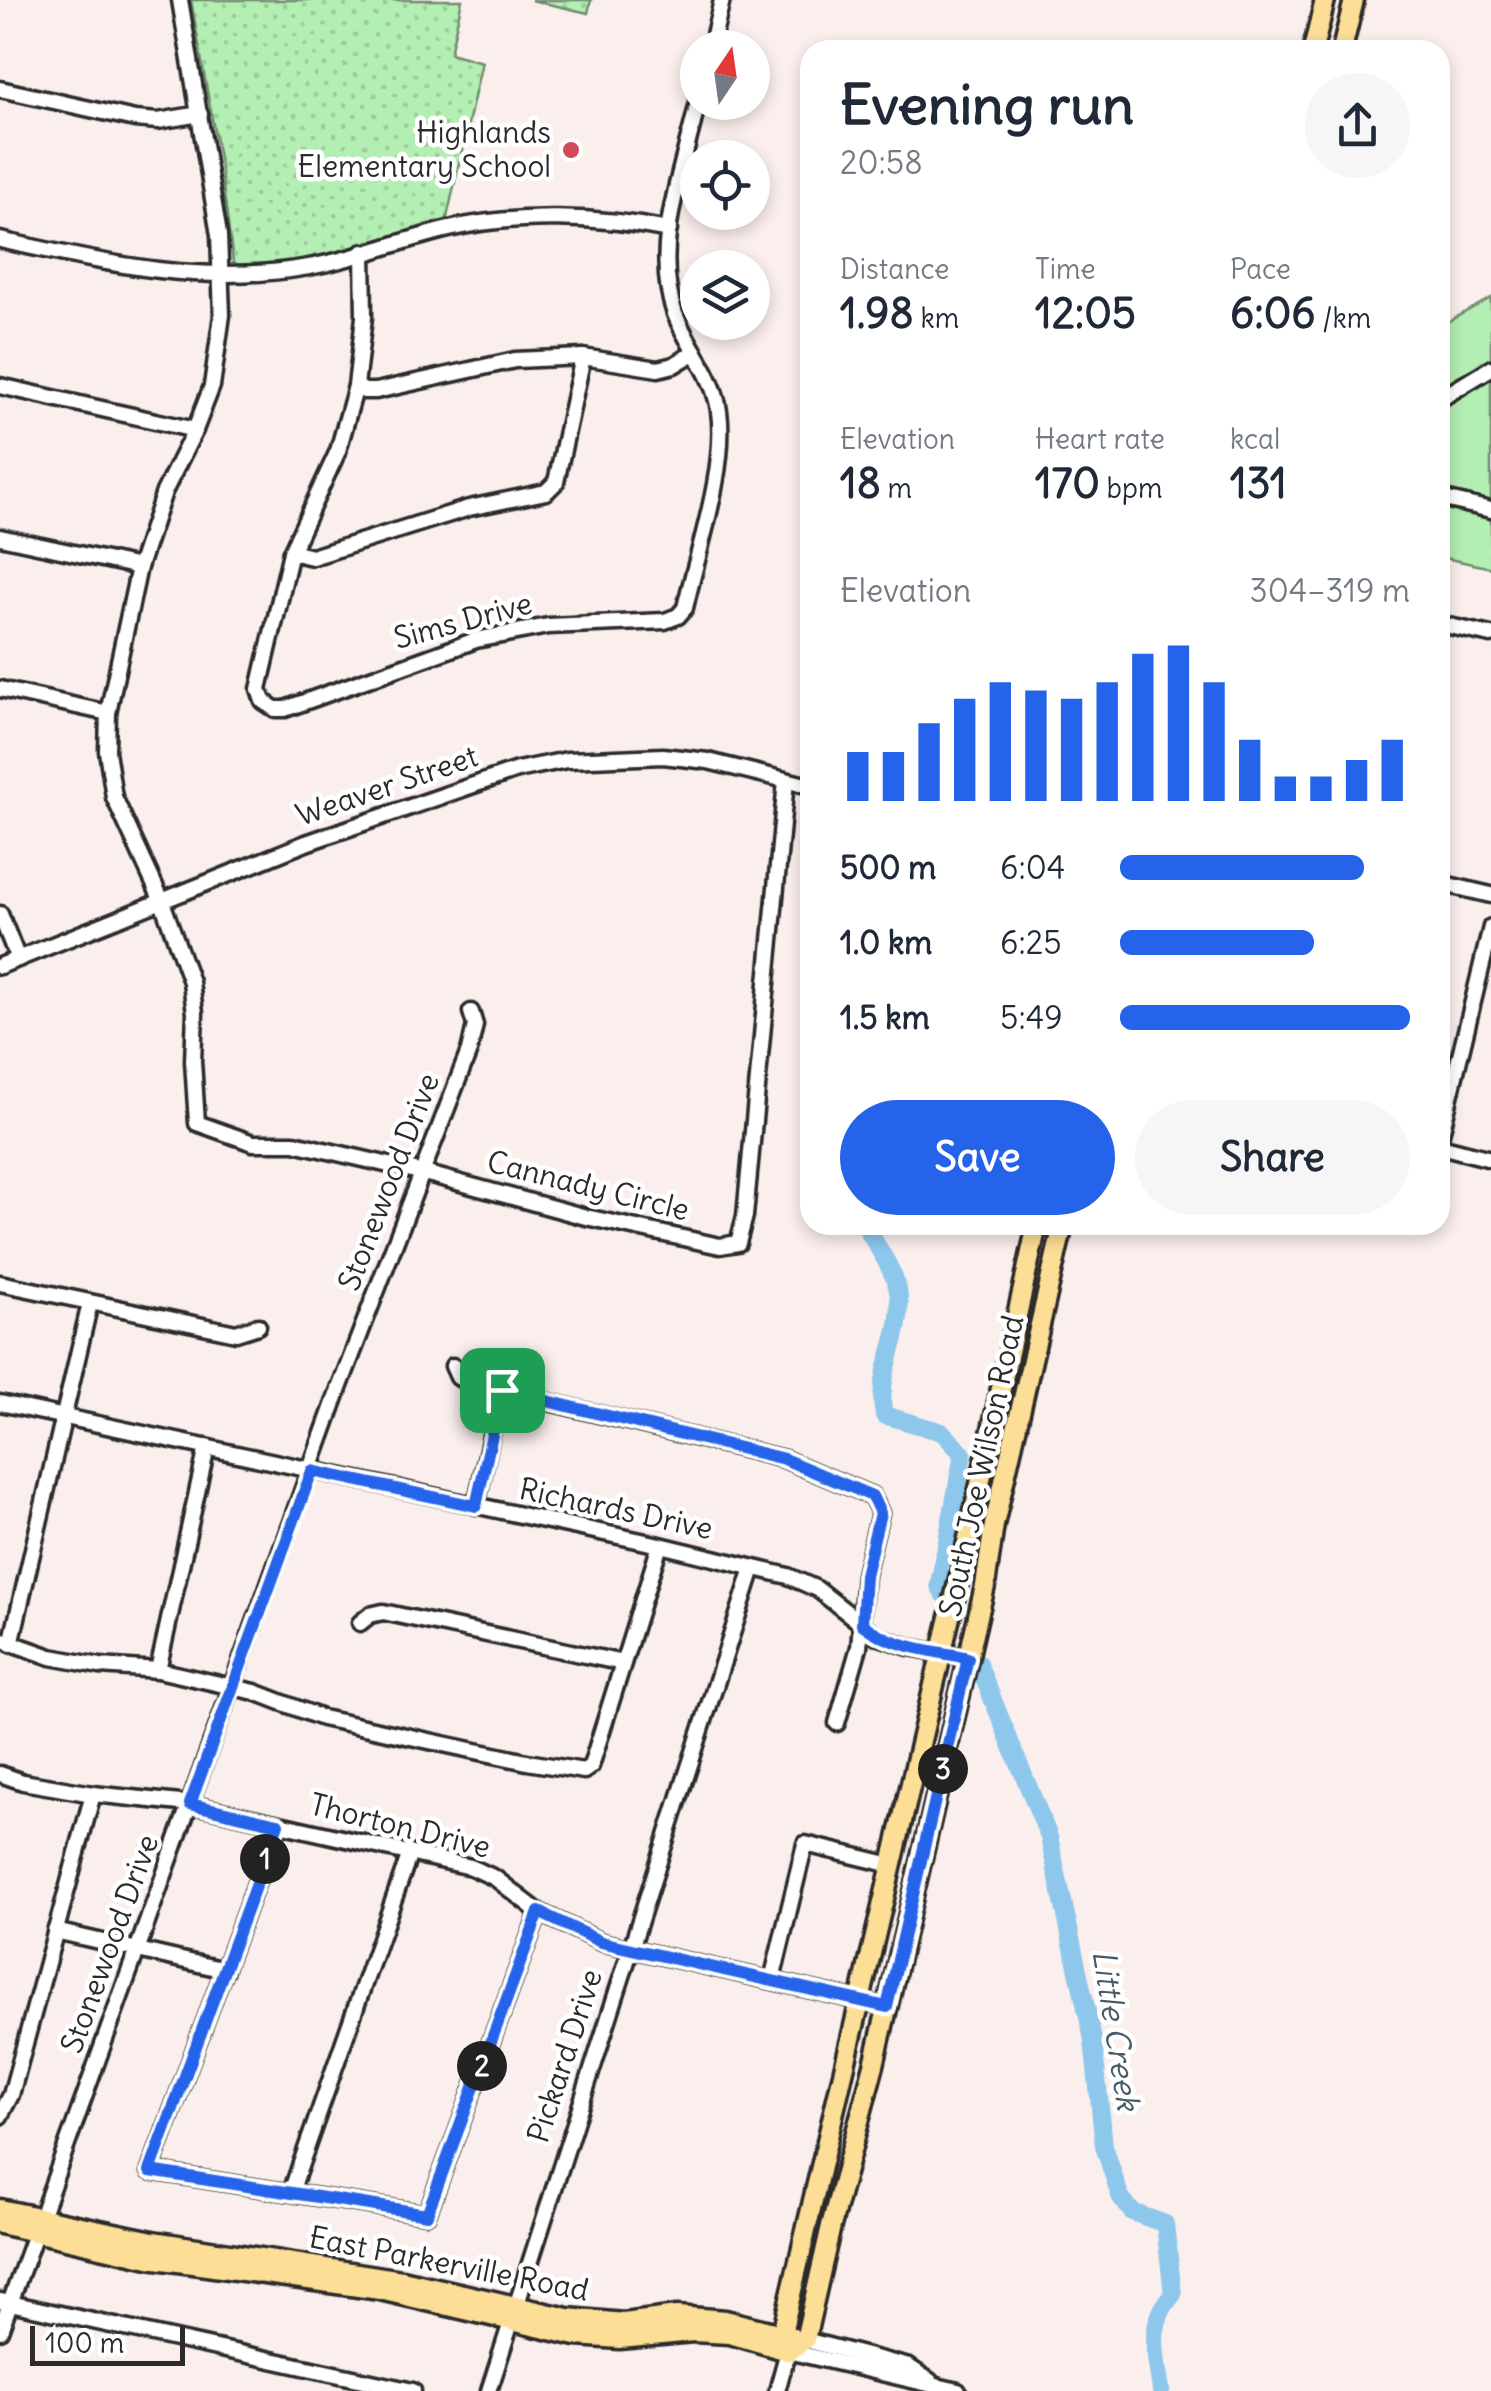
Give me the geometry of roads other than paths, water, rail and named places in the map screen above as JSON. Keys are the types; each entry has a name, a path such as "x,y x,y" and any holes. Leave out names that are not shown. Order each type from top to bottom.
{"main road":[{"path":"1315,40 1324,0"},
{"path":"1344,40 1354,0"},
{"name":"South Joe Wilson Road","path":"785,2342 1035,1235"},
{"name":"South Joe Wilson Road","path":"805,2340 968,1658 1061,1235"},
{"name":"East Parkerville Road","path":"0,2209 37,2225 148,2258 380,2290 512,2313 576,2336 620,2339 693,2332 785,2342"},
{"name":"East Parkerville Road","path":"0,2224 37,2225"},
{"path":"785,2342 805,2340"}],"street":[{"path":"161,899 114,797 108,713 139,567 164,492 212,386 222,315 219,235 180,0"},
{"path":"715,30 722,0"},
{"path":"0,90 146,120 200,114"},
{"name":"Sims Drive","path":"363,252 364,316 356,386 338,452 291,552 259,689 263,702 275,709 285,709 476,640 548,626 674,618 685,608 721,448 719,408 708,374 677,318 668,290 669,230 694,120"},
{"path":"0,240 162,272 220,276 311,267 452,228 520,220 614,222 669,230"},
{"path":"356,386 376,391 515,360 582,357 658,369 674,365 695,352"},
{"path":"291,552 312,557 469,508 546,492 556,482 582,357"},
{"path":"1450,393 1491,368"},
{"path":"0,386 195,430"},
{"path":"1450,500 1491,510"},
{"path":"0,537 139,567"},
{"path":"1450,626 1491,635"},
{"path":"0,689 108,713"},
{"name":"Weaver Street","path":"0,966 306,843 494,778 567,760 663,756 708,761 800,784"},
{"name":"Cannady Circle","path":"161,899 191,982 197,1123 252,1143 294,1143 424,1172 586,1217 720,1246 738,1243 745,1216 786,781"},
{"path":"1450,885 1491,895"},
{"path":"0,914 18,960"},
{"path":"1450,1097 1491,927"},
{"name":"Stonewood Drive","path":"0,2331 4,2302 37,2225 363,1326 469,1051 475,1025 471,1012"},
{"path":"1450,1149 1491,1159"},
{"path":"0,1283 236,1333 258,1326"},
{"path":"90,1303 6,1642 51,1657 100,1666 158,1670 233,1687 322,1718 584,1771 591,1766 660,1545"},
{"path":"453,1366 458,1377 466,1382 784,1459 872,1496 880,1513 865,1575 859,1647 837,1723"},
{"path":"476,1506 502,1390"},
{"name":"Richards Drive","path":"0,1402 788,1576 817,1590 877,1636 968,1658"},
{"path":"158,1670 207,1447"},
{"name":"Pickard Drive","path":"489,2391 752,1568"},
{"path":"360,1623 383,1612 623,1663"},
{"name":"Thorton Drive","path":"0,1774 93,1794 190,1804 471,1867 495,1878 539,1912 601,1942 887,2007"},
{"path":"0,2116 11,2095 93,1794"},
{"path":"278,1824 150,2171 427,2214 539,1912"},
{"path":"772,1980 805,1844 892,1866"},
{"path":"291,2192 410,1852"},
{"path":"56,1932 225,1970"},
{"path":"4,2302 413,2391"},
{"name":"East Parkerville Road","path":"805,2340 909,2367 939,2387"},
{"name":"East Parkerville Road","path":"785,2342 958,2391"},
{"name":"South Joe Wilson Road","path":"777,2391 785,2342"}],"waterway":[{"name":"Little Creek","path":"871,1235 890,1269 899,1297 898,1327 883,1385 884,1415 942,1432 963,1454 939,1585 943,1593"},
{"name":"Little Creek","path":"977,1661 1049,1837 1093,2040 1104,2146 1120,2196 1132,2212 1165,2224 1173,2294 1156,2328 1161,2391"}],"place":[{"name":"Highlands Elementary School","path":"571,150"}]}
